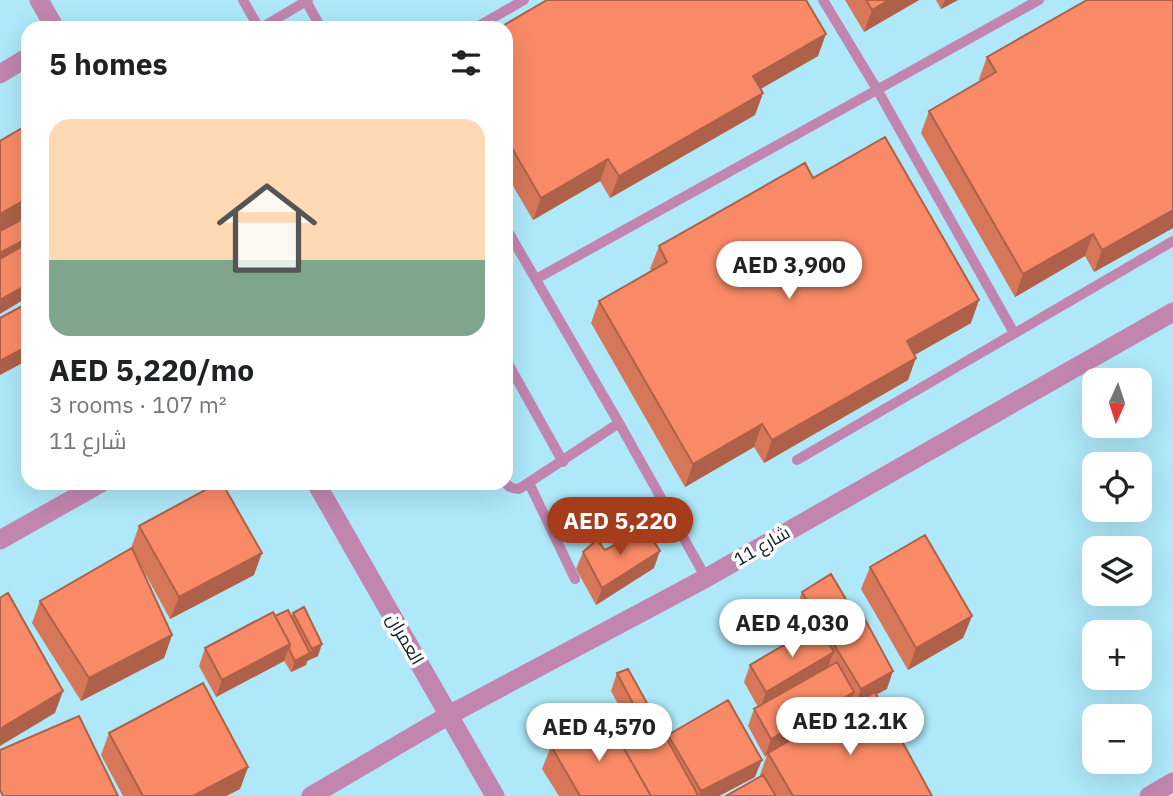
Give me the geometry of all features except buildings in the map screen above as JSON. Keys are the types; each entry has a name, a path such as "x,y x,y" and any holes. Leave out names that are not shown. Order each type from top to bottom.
{"street":[{"path":"39,0 51,21"},
{"path":"0,74 21,61"},
{"name":"شارع 11","path":"311,796 449,715 706,578 1173,312"},
{"path":"0,540 88,490"},
{"name":"العمران","path":"320,490 495,796"},
{"path":"1149,796 1173,782"}],"lane":[{"path":"243,0 256,21"},
{"path":"487,21 524,0"},
{"path":"823,0 878,90 1014,333"},
{"path":"536,279 1039,0"},
{"path":"272,21 307,1 317,21"},
{"path":"513,240 706,578"},
{"path":"797,460 1173,241"},
{"path":"513,373 563,462"},
{"path":"513,489 519,489 619,424"},
{"path":"529,482 575,579"}]}
